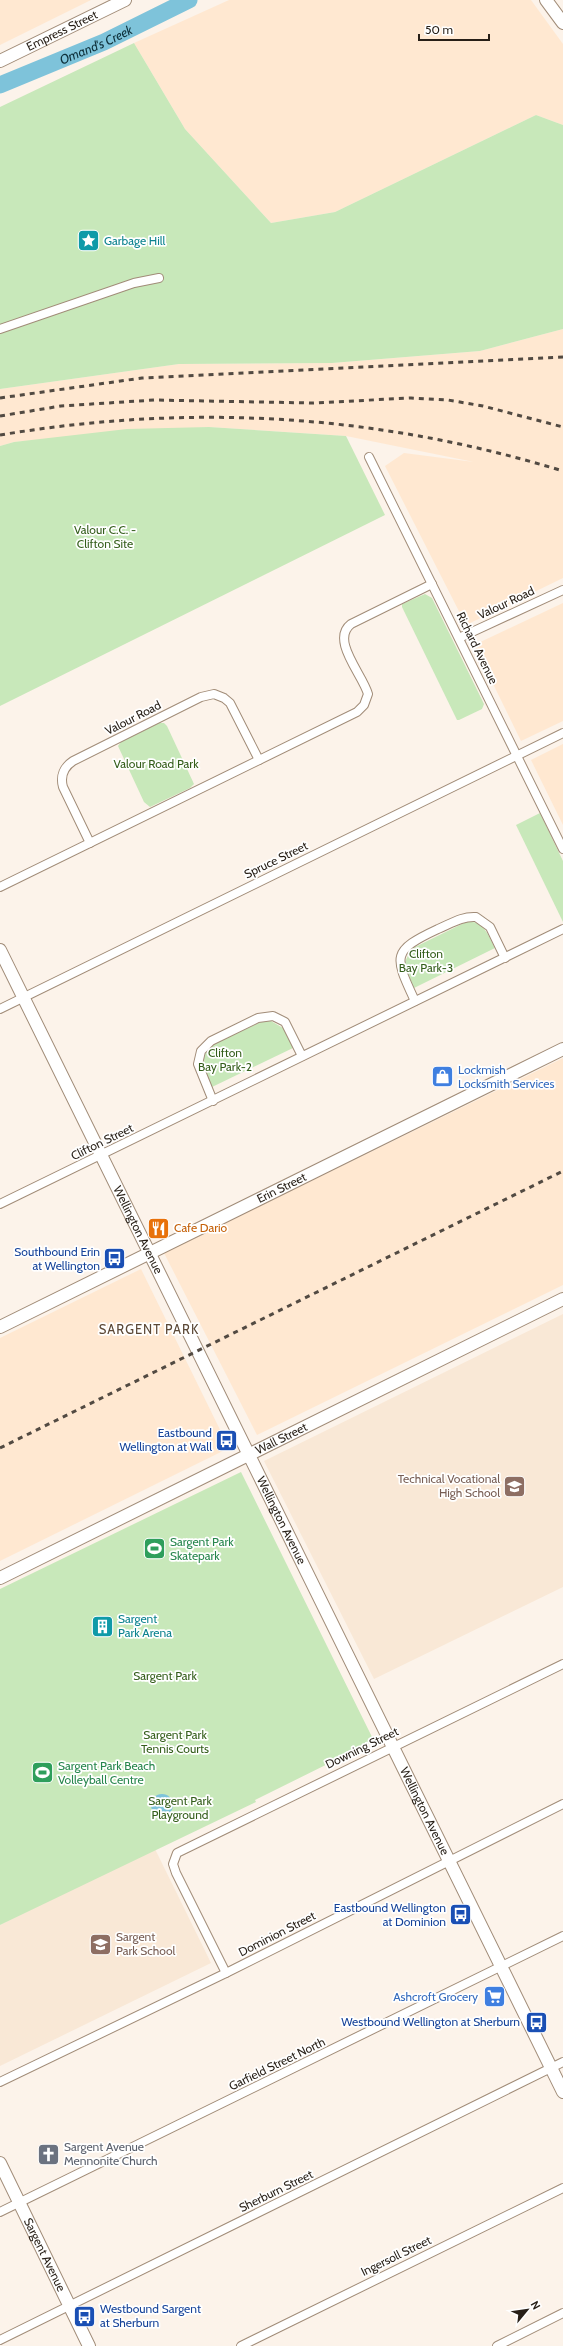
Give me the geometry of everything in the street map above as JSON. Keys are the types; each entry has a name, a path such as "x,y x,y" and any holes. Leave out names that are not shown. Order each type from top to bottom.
{"main road":[{"name":"Empress Street","path":"0,61 125,0"},
{"path":"546,0 563,23"},
{"name":"Wellington Avenue","path":"0,950 563,2092"},
{"name":"Erin Street","path":"0,1327 563,1049"},
{"name":"Wall Street","path":"0,1578 563,1299"},
{"name":"Sargent Avenue","path":"0,2163 90,2346"}],"street":[{"path":"0,329 134,284 159,278"},
{"name":"Richard Avenue","path":"369,457 563,849"},
{"path":"0,887 360,710 368,694 344,644 346,629 351,624 432,584"},
{"name":"Valour Road","path":"459,638 563,590"},
{"name":"Valour Road","path":"90,843 63,787 62,779 65,768 73,761 180,708 207,695 218,695 224,698 233,708 259,760"},
{"name":"Spruce Street","path":"0,1009 563,733"},
{"path":"415,1001 402,973 400,962 402,952 413,942 461,919 476,916 490,927 505,958"},
{"name":"Clifton Street","path":"0,1204 102,1156 302,1056 563,929"},
{"path":"214,1101 198,1064 201,1051 212,1041 258,1018 273,1016 281,1019 288,1026 302,1056"},
{"name":"Downing Street","path":"226,1973 176,1873 173,1864 174,1858 182,1850 563,1664"},
{"name":"Dominion Street","path":"0,2082 226,1973 563,1804"},
{"name":"Garfield Street North","path":"0,2212 563,1936"},
{"name":"Sherburn Street","path":"0,2340 563,2062"},
{"name":"Ingersoll Street","path":"240,2346 563,2188"},
{"path":"497,2346 563,2314"}],"shaded area":[{"path":"0,0 91,0 0,45"},
{"path":"229,0 531,0 563,44 563,125 536,115 335,212 271,223 185,129 134,43"},
{"path":"563,329 563,578 466,625 385,466 404,453 474,462 346,436 209,427 14,442 0,446 0,389 179,364 332,363 480,351"},
{"path":"563,603 563,721 521,741 474,645"},
{"path":"563,744 563,825 531,760"},
{"path":"563,1058 563,1285 257,1435 164,1253"},
{"path":"141,1269 229,1448 0,1561 0,1338"},
{"path":"563,1314 563,1587 374,1679 264,1461"},
{"name":"Sargent Park School","path":"154,1847 211,1963 0,2066 0,1925"}],"green space":[{"path":"134,43 185,129 271,223 335,212 536,115 563,125 563,329 480,351 332,363 179,364 0,389 0,107"},
{"name":"Valour C.C. - Clifton Site","path":"209,427 346,436 385,515 0,706 0,446 14,442 127,429"},
{"path":"425,594 432,598 484,704 482,709 459,720 457,720 402,607 402,604"},
{"name":"Valour Road Park","path":"159,723 164,723 167,726 194,784 190,788 150,807 144,802 118,746 121,742"},
{"path":"540,813 563,861 563,922 516,825"},
{"name":"Clifton Bay Park-3","path":"466,922 477,923 485,929 495,948 414,988 404,964 411,949"},
{"name":"Clifton Bay Park-2","path":"271,1021 283,1028 293,1048 212,1087 202,1066 206,1050 215,1043 261,1022"},
{"name":"Sargent Park","path":"241,1472 374,1741 255,1800 256,1802 0,1925 0,1589"}],"water":[{"path":"162,1794 166,1795 172,1801 172,1809 166,1815 162,1816 158,1815 152,1809 151,1805 152,1801 158,1795"}],"waterway":[{"name":"Omand's Creek","path":"0,85 104,42 189,0"}],"railway":[{"path":"0,398 142,378 563,357"},
{"path":"0,416 61,406 154,400 312,403 411,398 448,400 483,406 563,427"},
{"path":"0,435 72,425 143,419 213,417 284,420 354,426 424,437 493,452 563,471"},
{"path":"0,1448 563,1171"}],"place":[{"name":"Garbage Hill","path":"88,241"},
{"name":"Lockmish Locksmith Services","path":"443,1077"},
{"name":"Cafe Dario","path":"159,1228"},
{"name":"Southbound Erin at Wellington","path":"115,1259"},
{"name":"Eastbound Wellington at Wall","path":"227,1440"},
{"name":"Technical Vocational High School","path":"515,1486"},
{"name":"Sargent Park Skatepark","path":"155,1549"},
{"name":"Sargent Park Arena","path":"103,1626"},
{"name":"Sargent Park Beach Volleyball Centre","path":"42,1773"},
{"name":"Eastbound Wellington at Dominion","path":"461,1915"},
{"name":"Sargent Park School","path":"101,1944"},
{"name":"Ashcroft Grocery","path":"494,1997"},
{"name":"Westbound Wellington at Sherburn","path":"536,2022"},
{"name":"Sargent Avenue Mennonite Church","path":"49,2154"},
{"name":"Westbound Sargent at Sherburn","path":"84,2316"}],"district":[{"name":"SARGENT PARK","path":"149,1329"}],"park label":[{"name":"Sargent Park Tennis Courts","path":"175,1742"},
{"name":"Sargent Park Playground","path":"180,1808"}]}
